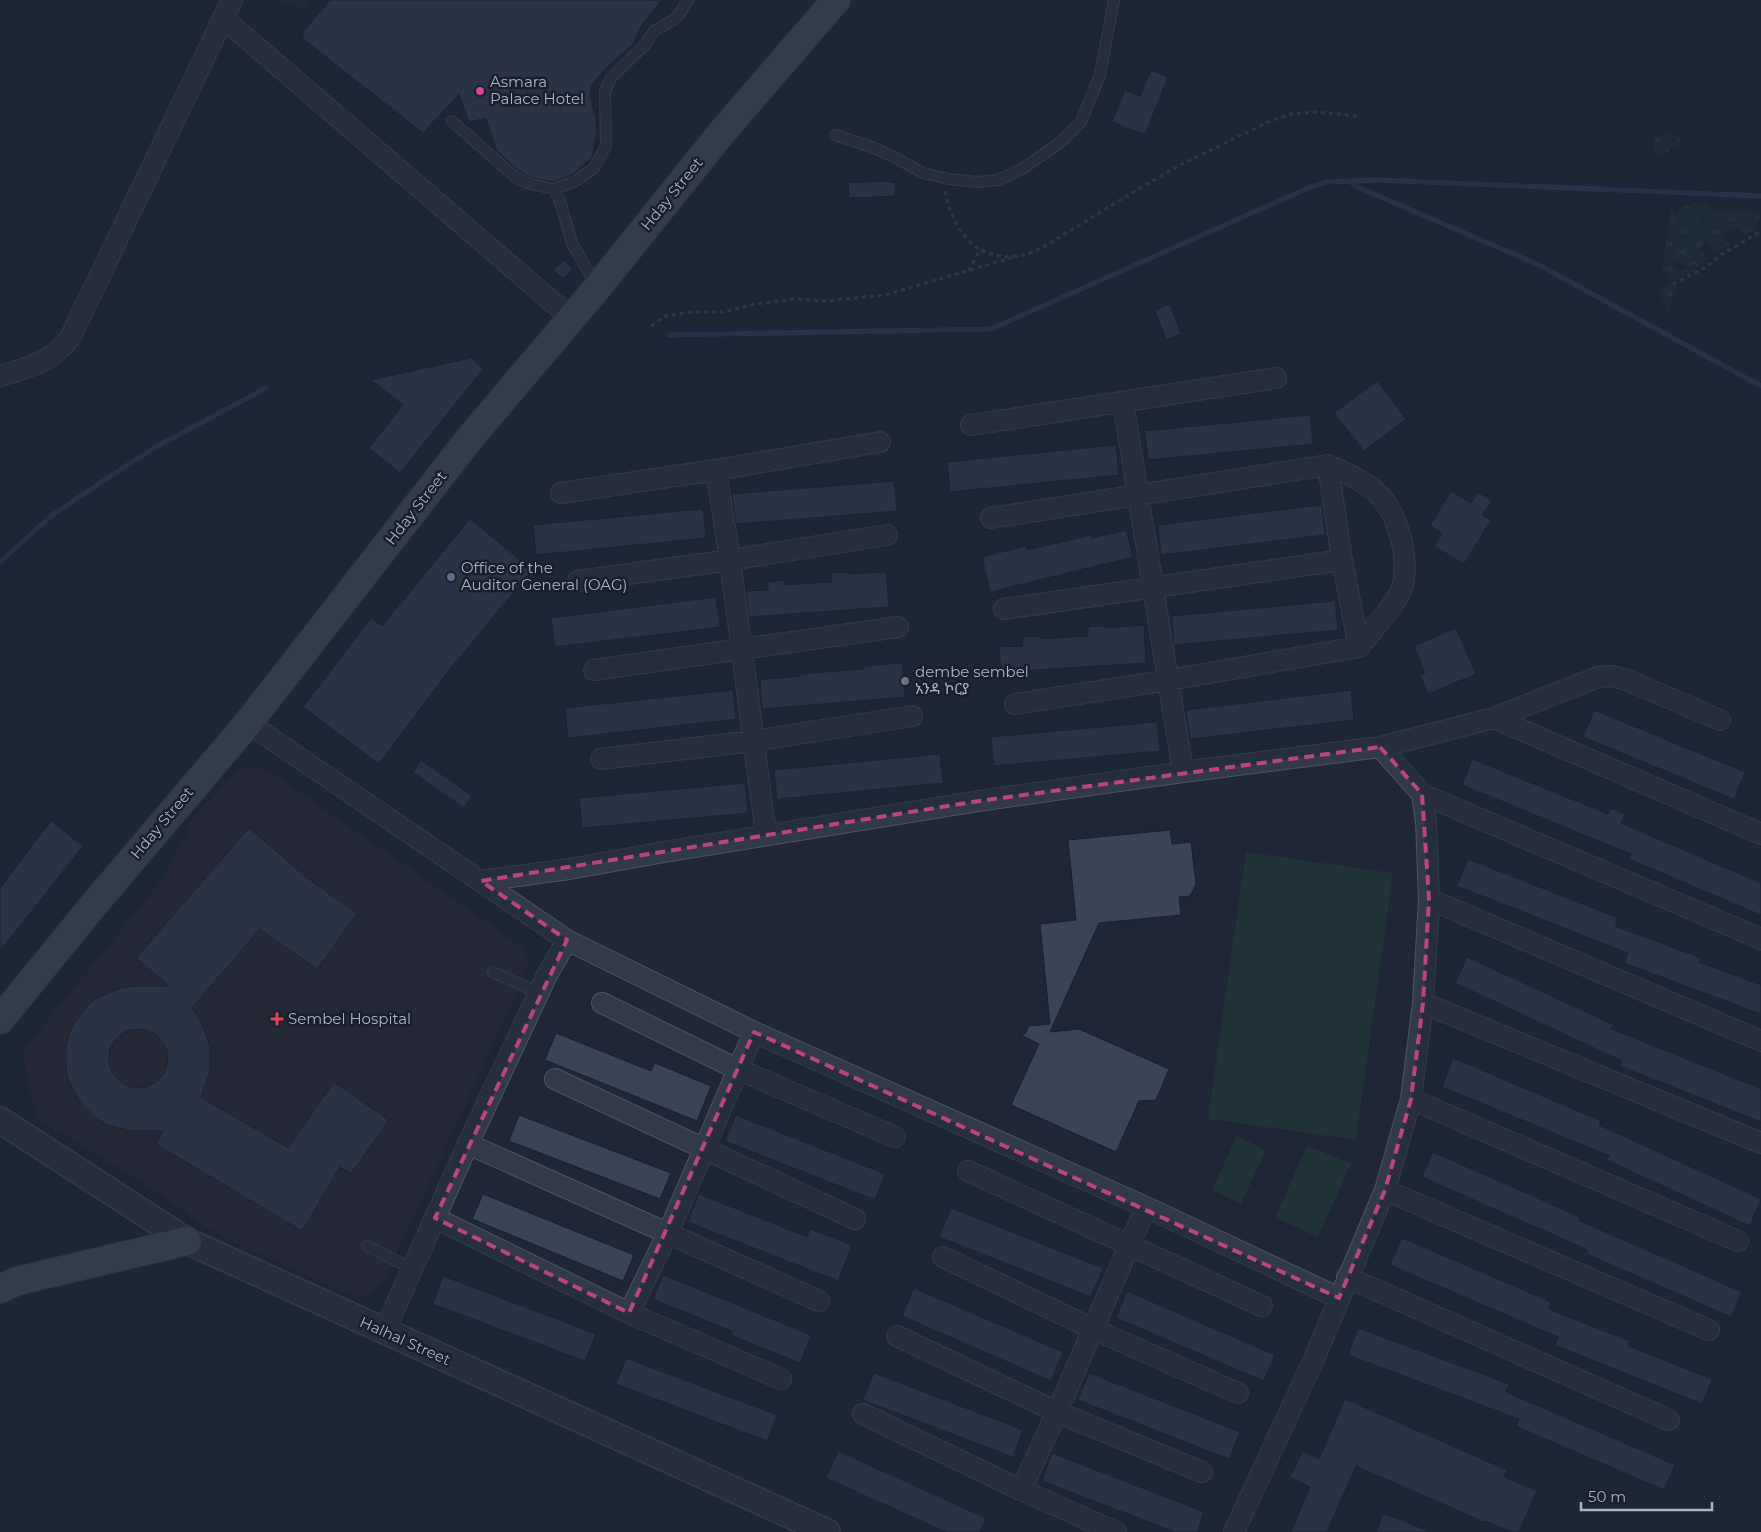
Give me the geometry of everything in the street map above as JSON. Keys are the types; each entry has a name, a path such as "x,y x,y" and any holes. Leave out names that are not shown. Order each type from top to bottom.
{"main road":[{"name":"Hday Street","path":"0,1020 91,908 248,723 470,438 597,288 723,131 836,0"},
{"path":"0,1289 17,1281 186,1241"}],"street":[{"path":"0,376 25,369 48,359 60,350 70,338 232,0"},
{"path":"223,18 571,318"},
{"path":"971,425 1276,378"},
{"path":"1123,402 1183,772"},
{"path":"561,493 716,470 880,442"},
{"path":"1328,465 1342,560 1359,647"},
{"path":"991,518 1328,465 1357,478 1379,494 1393,517 1400,536 1405,568 1402,590 1359,647 1015,704"},
{"path":"716,470 730,560 766,835"},
{"path":"578,581 730,560 887,535"},
{"path":"1004,609 1342,560"},
{"path":"594,670 741,648 898,628"},
{"path":"481,881 569,869 766,835 988,800 1183,772 1380,747 1494,718 1598,677 1610,676 1626,680 1720,720"},
{"path":"601,759 753,741 912,716"},
{"path":"1494,718 1761,834"},
{"path":"248,723 567,940 754,1032 1146,1207 1339,1298"},
{"path":"1380,747 1422,794 1761,939"},
{"path":"1234,1532 1314,1358 1385,1190 1411,1099 1423,1003 1429,899 1426,822 1422,794"},
{"path":"1429,899 1761,1041"},
{"path":"384,1332 468,1144 539,993 567,940"},
{"path":"602,1003 737,1069 895,1137"},
{"path":"1423,1003 1761,1143"},
{"path":"629,1313 668,1233 754,1032"},
{"path":"555,1079 855,1220"},
{"path":"1411,1099 1738,1241"},
{"name":"Halhal Street","path":"0,1120 186,1241 828,1532"},
{"path":"468,1144 818,1301"},
{"path":"968,1171 1262,1306"},
{"path":"1385,1190 1709,1330"},
{"path":"1021,1490 1146,1207"},
{"path":"435,1218 629,1313 781,1379"},
{"path":"943,1257 1092,1329 1238,1393"},
{"path":"1348,1277 1669,1420"},
{"path":"897,1336 1057,1412 1202,1472"},
{"path":"863,1414 1021,1490 1116,1532"}],"lane":[{"path":"452,121 514,176 527,183 553,189 564,186 594,168 606,146 605,91 611,78 645,45 654,31 673,20 680,13 688,0"},
{"path":"835,135 872,147 896,158 923,174 945,178 977,182 998,180 1022,169 1062,142 1081,122 1100,75 1114,0"},
{"path":"560,201 564,186"},
{"path":"553,189 560,201 572,243 597,288"},
{"path":"493,972 539,993"},
{"path":"367,1246 412,1269"}],"path":[{"path":"651,326 665,316 693,312 724,312 749,305 788,300 826,301 885,295 1023,255 1042,248 1184,163 1268,122 1291,114 1316,112 1357,116"},
{"path":"945,178 945,191 952,217 960,233 974,246 988,253 1004,256 1023,255"},
{"path":"1674,284 1708,266 1720,255 1761,231"},
{"path":"969,271 980,249"}],"highlighted area":[{"path":"1380,747 1422,794 1429,899 1423,1003 1411,1099 1385,1190 1339,1298 754,1032 629,1313 435,1218 567,940 481,881 979,801"}],"shaded area":[{"name":"Sembel Hospital","path":"260,767 270,772 470,910 520,946 527,954 528,966 524,977 390,1268 382,1283 370,1294 359,1296 343,1292 237,1244 205,1227 157,1192 37,1118 29,1085 23,1050 163,879 173,857 191,831 187,825 229,779 240,770"}],"green space":[{"path":"280,0 308,0 303,11"},
{"path":"1668,133 1672,136 1675,134 1679,135 1679,146 1676,150 1673,147 1665,153 1655,152 1653,144 1656,136"},
{"path":"1672,202 1675,214 1686,205 1692,208 1692,203 1708,204 1711,209 1747,209 1760,216 1754,230 1744,235 1744,232 1738,228 1728,231 1723,237 1730,242 1728,246 1714,252 1707,243 1704,243 1700,248 1694,245 1686,236 1681,235 1675,248 1674,255 1676,261 1672,266 1673,269 1679,271 1695,268 1672,283 1679,287 1674,290 1671,308 1666,313 1668,306 1659,295 1664,287 1671,283 1668,274 1662,272"},
{"path":"1699,210 1713,210 1715,221 1704,229 1697,226 1696,217"},
{"path":"1681,235 1686,236 1708,259 1695,268 1688,269 1684,262 1676,261 1672,253 1672,247"},
{"path":"1246,852 1393,873 1356,1140 1208,1119"},
{"path":"1237,1136 1266,1150 1241,1204 1212,1190"},
{"path":"1307,1145 1351,1164 1318,1237 1275,1218"}],"building":[{"name":"Asmara Palace Hotel","path":"330,0 662,0 643,23 633,44 609,65 591,85 590,96 597,132 592,157 573,174 553,182 529,177 518,170 497,151 486,118 469,122 459,94 423,133 302,38 304,31"},
{"path":"1151,70 1168,77 1145,135 1112,122 1125,90 1140,96"},
{"path":"884,181 896,183 894,196 849,198 848,183"},
{"path":"564,260 572,268 570,273 563,278 553,270"},
{"path":"1170,304 1181,334 1166,340 1155,310"},
{"path":"471,358 483,369 400,473 369,448 403,405 371,380"},
{"path":"1377,381 1406,419 1364,451 1334,413"},
{"path":"1310,415 1313,444 1148,460 1145,431"},
{"path":"1116,445 1119,475 950,492 947,462"},
{"path":"894,481 897,511 736,524 732,494"},
{"path":"1451,491 1471,503 1478,492 1492,501 1482,515 1491,520 1464,564 1434,546 1442,533 1430,526"},
{"path":"1322,505 1325,535 1161,555 1158,525"},
{"path":"703,509 706,538 536,555 533,525"},
{"path":"470,519 532,570 446,674 379,764 303,707 371,618 382,626"},
{"path":"1126,530 1133,557 990,592 982,557 1026,546 1027,550 1091,535 1092,538"},
{"path":"847,572 847,574 886,572 889,607 749,617 746,591 768,590 768,582 785,580 785,585 832,582 831,573"},
{"path":"716,597 720,627 555,647 551,618"},
{"path":"1335,601 1338,630 1174,645 1172,616"},
{"path":"1144,625 1146,663 1001,672 999,647 1023,646 1022,637 1040,636 1040,639 1088,636 1088,627 1105,626 1105,628"},
{"path":"1456,628 1476,674 1428,694 1420,675 1425,673 1414,646"},
{"path":"902,663 905,697 762,709 760,680 800,676 800,674 864,669 864,666"},
{"path":"733,690 736,719 568,738 565,708"},
{"path":"1351,690 1354,720 1190,739 1186,710"},
{"path":"1594,710 1745,772 1734,799 1583,737"},
{"path":"1157,722 1160,751 994,766 991,737"},
{"path":"940,754 943,783 777,799 774,770"},
{"path":"1472,759 1608,814 1611,808 1625,814 1621,823 1761,883 1761,915 1629,859 1631,854 1462,785"},
{"path":"421,760 472,796 464,808 413,772"},
{"path":"745,783 748,813 582,828 579,798"},
{"path":"51,821 83,846 0,951 0,888"},
{"path":"249,828 306,877 357,914 317,969 260,929 192,1008 203,1025 210,1047 210,1071 201,1097 288,1148 334,1082 389,1120 351,1174 340,1167 302,1231 156,1144 163,1131 131,1131 108,1125 97,1119 80,1102 69,1081 66,1070 66,1046 74,1023 89,1004 99,997 121,988 169,986 136,958","holes":["146,1030 155,1034 165,1045 168,1054 167,1064 164,1073 158,1081 145,1088 130,1087 122,1083 112,1072 109,1063 110,1049 115,1040 126,1031"]},
{"path":"1170,830 1172,844 1191,842 1196,884 1190,896 1179,897 1181,915 1099,923 1050,1032 1079,1029 1169,1069 1156,1100 1139,1101 1116,1152 1011,1105 1039,1044 1019,1034 1025,1034 1029,1026 1050,1024 1040,924 1076,920 1068,840"},
{"path":"1468,859 1618,918 1615,926 1701,958 1699,962 1761,985 1761,1014 1624,963 1628,953 1457,886"},
{"path":"1467,957 1614,1025 1611,1029 1761,1089 1761,1122 1620,1066 1622,1061 1455,983"},
{"path":"556,1033 651,1071 655,1063 711,1086 697,1121 545,1060"},
{"path":"1453,1058 1601,1121 1599,1125 1761,1199 1750,1226 1607,1160 1610,1156 1442,1087"},
{"path":"519,1115 671,1173 660,1199 509,1141"},
{"path":"736,1115 885,1174 875,1200 725,1141"},
{"path":"1433,1152 1580,1217 1578,1220 1742,1292 1731,1317 1587,1254 1588,1250 1422,1177"},
{"path":"483,1194 634,1255 623,1281 472,1219"},
{"path":"699,1194 807,1237 810,1229 852,1245 838,1281 688,1222"},
{"path":"951,1208 1103,1268 1091,1297 939,1237"},
{"path":"1402,1238 1551,1302 1548,1309 1630,1341 1628,1346 1712,1379 1702,1404 1555,1345 1558,1337 1390,1265"},
{"path":"663,1275 811,1335 800,1363 731,1335 732,1331 653,1299"},
{"path":"443,1276 596,1334 585,1361 433,1304"},
{"path":"914,1288 1063,1352 1051,1381 902,1316"},
{"path":"1127,1291 1275,1355 1264,1381 1116,1318"},
{"path":"1358,1328 1509,1384 1506,1392 1675,1465 1664,1490 1516,1426 1519,1419 1348,1355"},
{"path":"626,1358 777,1415 767,1441 616,1384"},
{"path":"874,1373 1023,1430 1013,1457 863,1400"},
{"path":"1089,1373 1240,1432 1229,1459 1078,1400"},
{"path":"1345,1399 1507,1470 1504,1477 1537,1491 1519,1532 1512,1532 1484,1522 1356,1466 1327,1532 1291,1532 1310,1487 1290,1477 1303,1451 1319,1459"},
{"path":"838,1451 986,1518 980,1532 946,1532 826,1478"},
{"path":"1052,1453 1204,1512 1197,1532 1175,1532 1042,1481"},
{"path":"1383,1513 1429,1531 1376,1532"}],"waterway":[{"path":"669,335 991,329 1308,188 1327,182 1378,180 1761,196"},
{"path":"1350,181 1355,186 1539,265 1761,386"},
{"path":"0,562 51,516 109,477 154,448 266,388"}],"place":[{"name":"Asmara Palace Hotel","path":"480,91"},
{"name":"Office of the Auditor General (OAG)","path":"451,577"},
{"name":"dembe sembel አንዳ ኮርያ","path":"905,681"},
{"name":"Sembel Hospital","path":"277,1019"}]}
